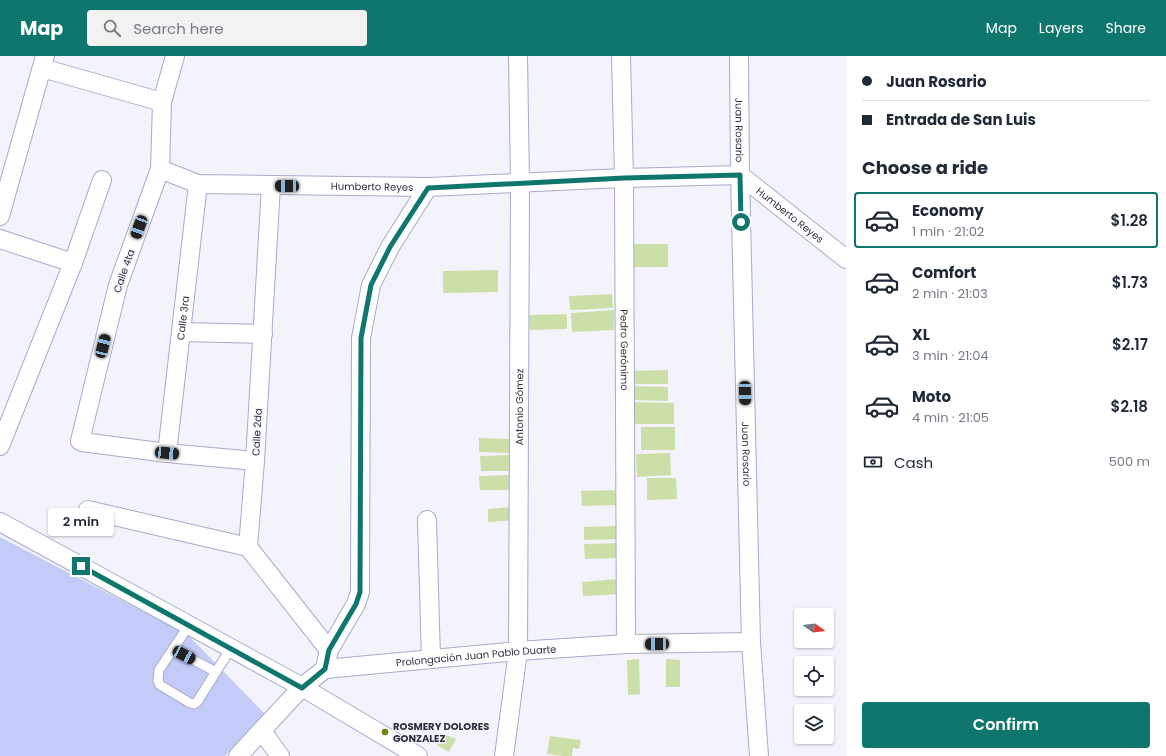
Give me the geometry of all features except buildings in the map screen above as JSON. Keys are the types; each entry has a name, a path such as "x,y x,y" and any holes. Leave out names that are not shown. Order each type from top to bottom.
{"street":[{"name":"Calle 4ta","path":"167,453 80,441 118,285 160,169 162,102 175,56"},
{"name":"Antonio Gómez","path":"504,756 518,651 520,184 518,56"},
{"name":"Pedro Gerónimo","path":"621,56 624,178 626,644"},
{"name":"Juan Rosario","path":"739,56 740,175 751,642 760,756"},
{"path":"0,216 44,62 162,102"},
{"name":"Humberto Reyes","path":"160,169 198,184 428,188 624,178 740,175 846,259"},
{"path":"0,446 73,263 102,180"},
{"name":"Calle 3ra","path":"167,453 198,184"},
{"name":"Calle 2da","path":"248,547 255,461 271,185"},
{"path":"238,756 302,688 325,669 329,650 356,604 360,592 361,338 371,285 390,247 428,188"},
{"path":"0,239 73,263"},
{"path":"181,332 262,334"},
{"path":"167,453 255,461"},
{"path":"88,510 248,547 329,650"},
{"path":"427,520 430,659"},
{"path":"0,522 231,648 418,756"},
{"name":"Prolongación Juan Pablo Duarte","path":"325,669 518,651 626,644 751,642"},
{"path":"262,731 280,756"}],"lane":[{"path":"189,625 159,670 158,680 160,685 190,703 194,704 197,702 231,648"},
{"path":"173,649 216,672"}],"shaded area":[{"path":"0,537 188,635 266,715 225,756 0,756"}],"place":[{"name":"ROSMERY DOLORES GONZALEZ","path":"385,732"}],"route":[{"path":"81,566 302,688 325,669 329,650 356,604 360,592 361,338 371,285 390,247 428,188 624,178 740,175 741,222"}]}
